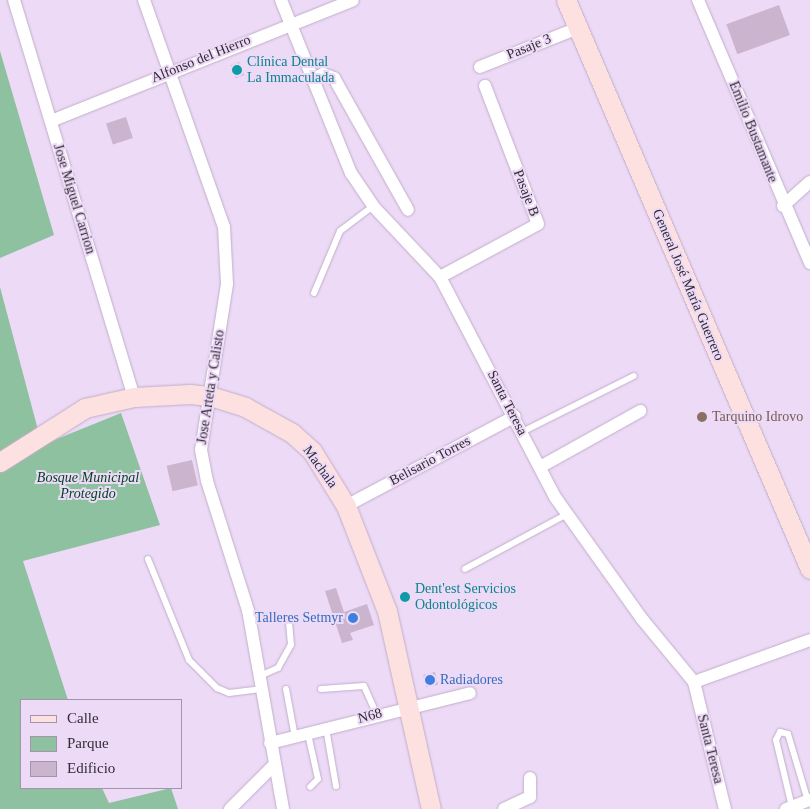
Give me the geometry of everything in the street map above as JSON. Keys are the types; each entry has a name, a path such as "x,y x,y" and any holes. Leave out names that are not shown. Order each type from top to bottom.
{"main road":[{"name":"General José María Guerrero","path":"566,0 810,569"},
{"name":"Machala","path":"0,462 85,408 134,397 190,394 210,396 244,406 292,433 312,451 346,506 387,611 410,706 431,809"}],"street":[{"name":"Jose Miguel Carrion","path":"14,0 134,397"},
{"name":"Jose Arteta y Calisto","path":"144,0 172,72 224,227 227,284 201,450 203,466 248,610 283,809"},
{"name":"Santa Teresa","path":"281,0 351,174 373,206 440,277 515,416 540,467 567,514 642,619 694,682 725,809"},
{"name":"Alfonso del Hierro","path":"51,120 290,23 353,0"},
{"name":"Emilio Bustamante","path":"698,0 783,206 810,263"},
{"name":"Pasaje 3","path":"480,67 578,28"},
{"path":"312,79 323,74 334,78 408,210"},
{"name":"Pasaje B","path":"440,277 538,224 485,86"},
{"path":"783,206 810,182"},
{"path":"540,467 640,411"},
{"name":"Belisario Torres","path":"346,506 515,416"},
{"path":"694,682 810,640"},
{"name":"N68","path":"270,743 410,706 470,693"},
{"path":"230,809 274,765"},
{"path":"504,809 530,797 530,778"},
{"path":"789,808 809,801"}],"lane":[{"path":"314,292 337,235 373,206"},
{"path":"522,432 634,376"},
{"path":"465,569 567,514"},
{"path":"148,559 189,660 217,688 229,693 263,689"},
{"path":"260,676 278,668 291,645 289,624"},
{"path":"321,689 364,686 377,715"},
{"path":"286,688 295,737"},
{"path":"326,728 336,786"},
{"path":"789,808 776,740 780,732 788,734 809,801"},
{"path":"308,734 318,779 310,787"}],"green space":[{"path":"0,51 54,235 0,258"},
{"name":"Bosque Municipal Protegido","path":"0,287 42,445 121,413 160,525 23,561 68,699 20,699 20,789 102,789 109,803 171,789 178,809 0,809"}],"building":[{"path":"779,5 790,35 737,54 726,24"},
{"name":"Clínica Dental La Immaculada","path":"239,62 244,75 236,78 231,65"},
{"path":"126,117 133,138 113,144 106,123"},
{"path":"192,460 198,485 173,491 167,466"},
{"name":"Talleres Setmyr","path":"336,588 344,612 367,604 374,625 350,633 353,640 342,643 325,591"},
{"name":"Radiadores","path":"435,672 438,685 426,687 423,675"}],"place":[{"name":"Clínica Dental La Immaculada","path":"237,70"},
{"name":"Tarquino Idrovo","path":"702,417"},
{"name":"Dent'est Servicios Odontológicos","path":"405,597"},
{"name":"Talleres Setmyr","path":"353,618"},
{"name":"Radiadores","path":"430,680"}]}
